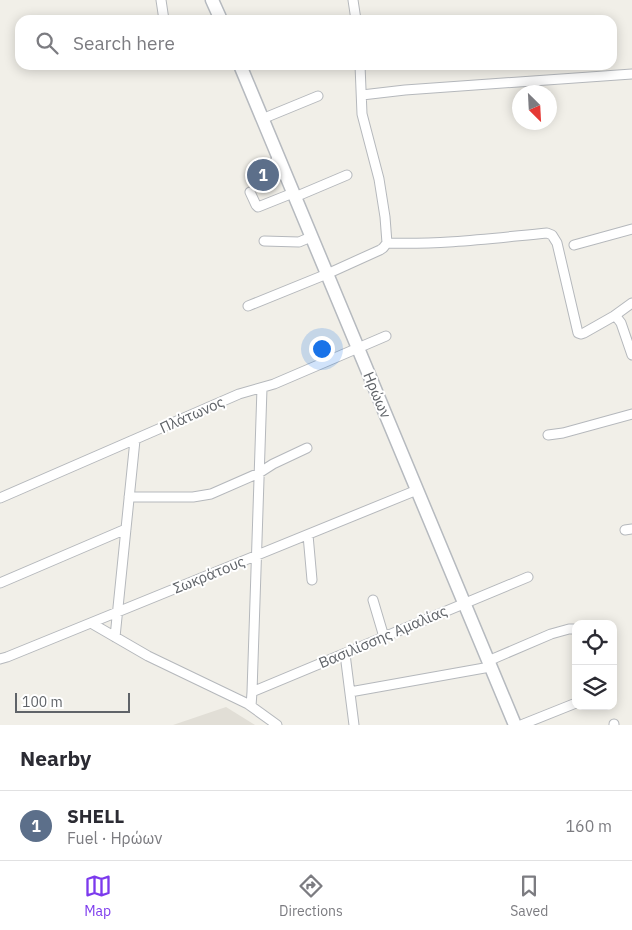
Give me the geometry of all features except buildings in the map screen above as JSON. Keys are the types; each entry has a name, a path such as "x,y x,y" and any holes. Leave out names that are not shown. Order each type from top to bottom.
{"street":[{"path":"160,0 163,15"},
{"path":"212,0 219,15"},
{"path":"353,0 354,15"},
{"name":"Ηρώων","path":"242,70 514,725"},
{"path":"360,70 362,114 374,157 382,198 387,244"},
{"path":"362,95 405,90 632,74"},
{"path":"262,119 318,96"},
{"path":"250,192 258,206 347,175"},
{"path":"574,245 632,229"},
{"path":"248,306 327,274 380,250 387,244 431,243 547,234 552,235 557,243 578,333 584,333 632,303"},
{"path":"264,241 299,242 311,237"},
{"path":"614,316 621,323 632,355"},
{"name":"Πλάτωνος","path":"0,498 238,394 262,388 386,336"},
{"path":"252,706 262,388"},
{"path":"548,435 632,414"},
{"path":"115,637 135,440"},
{"path":"129,497 205,496 259,473 272,464 307,448"},
{"name":"Σωκράτους","path":"0,659 308,536 417,490"},
{"path":"0,583 126,529"},
{"path":"308,536 312,580"},
{"name":"Βασιλίσσης Αμαλίας","path":"252,692 528,577"},
{"path":"372,600 384,637"},
{"path":"91,622 148,656 252,706 277,725"},
{"path":"350,692 489,664 551,634 572,629"},
{"path":"345,654 354,725"},
{"path":"522,725 572,705"}],"shaded area":[{"path":"226,707 255,725 173,725"}],"place":[{"name":"SHELL","path":"263,175"}]}
